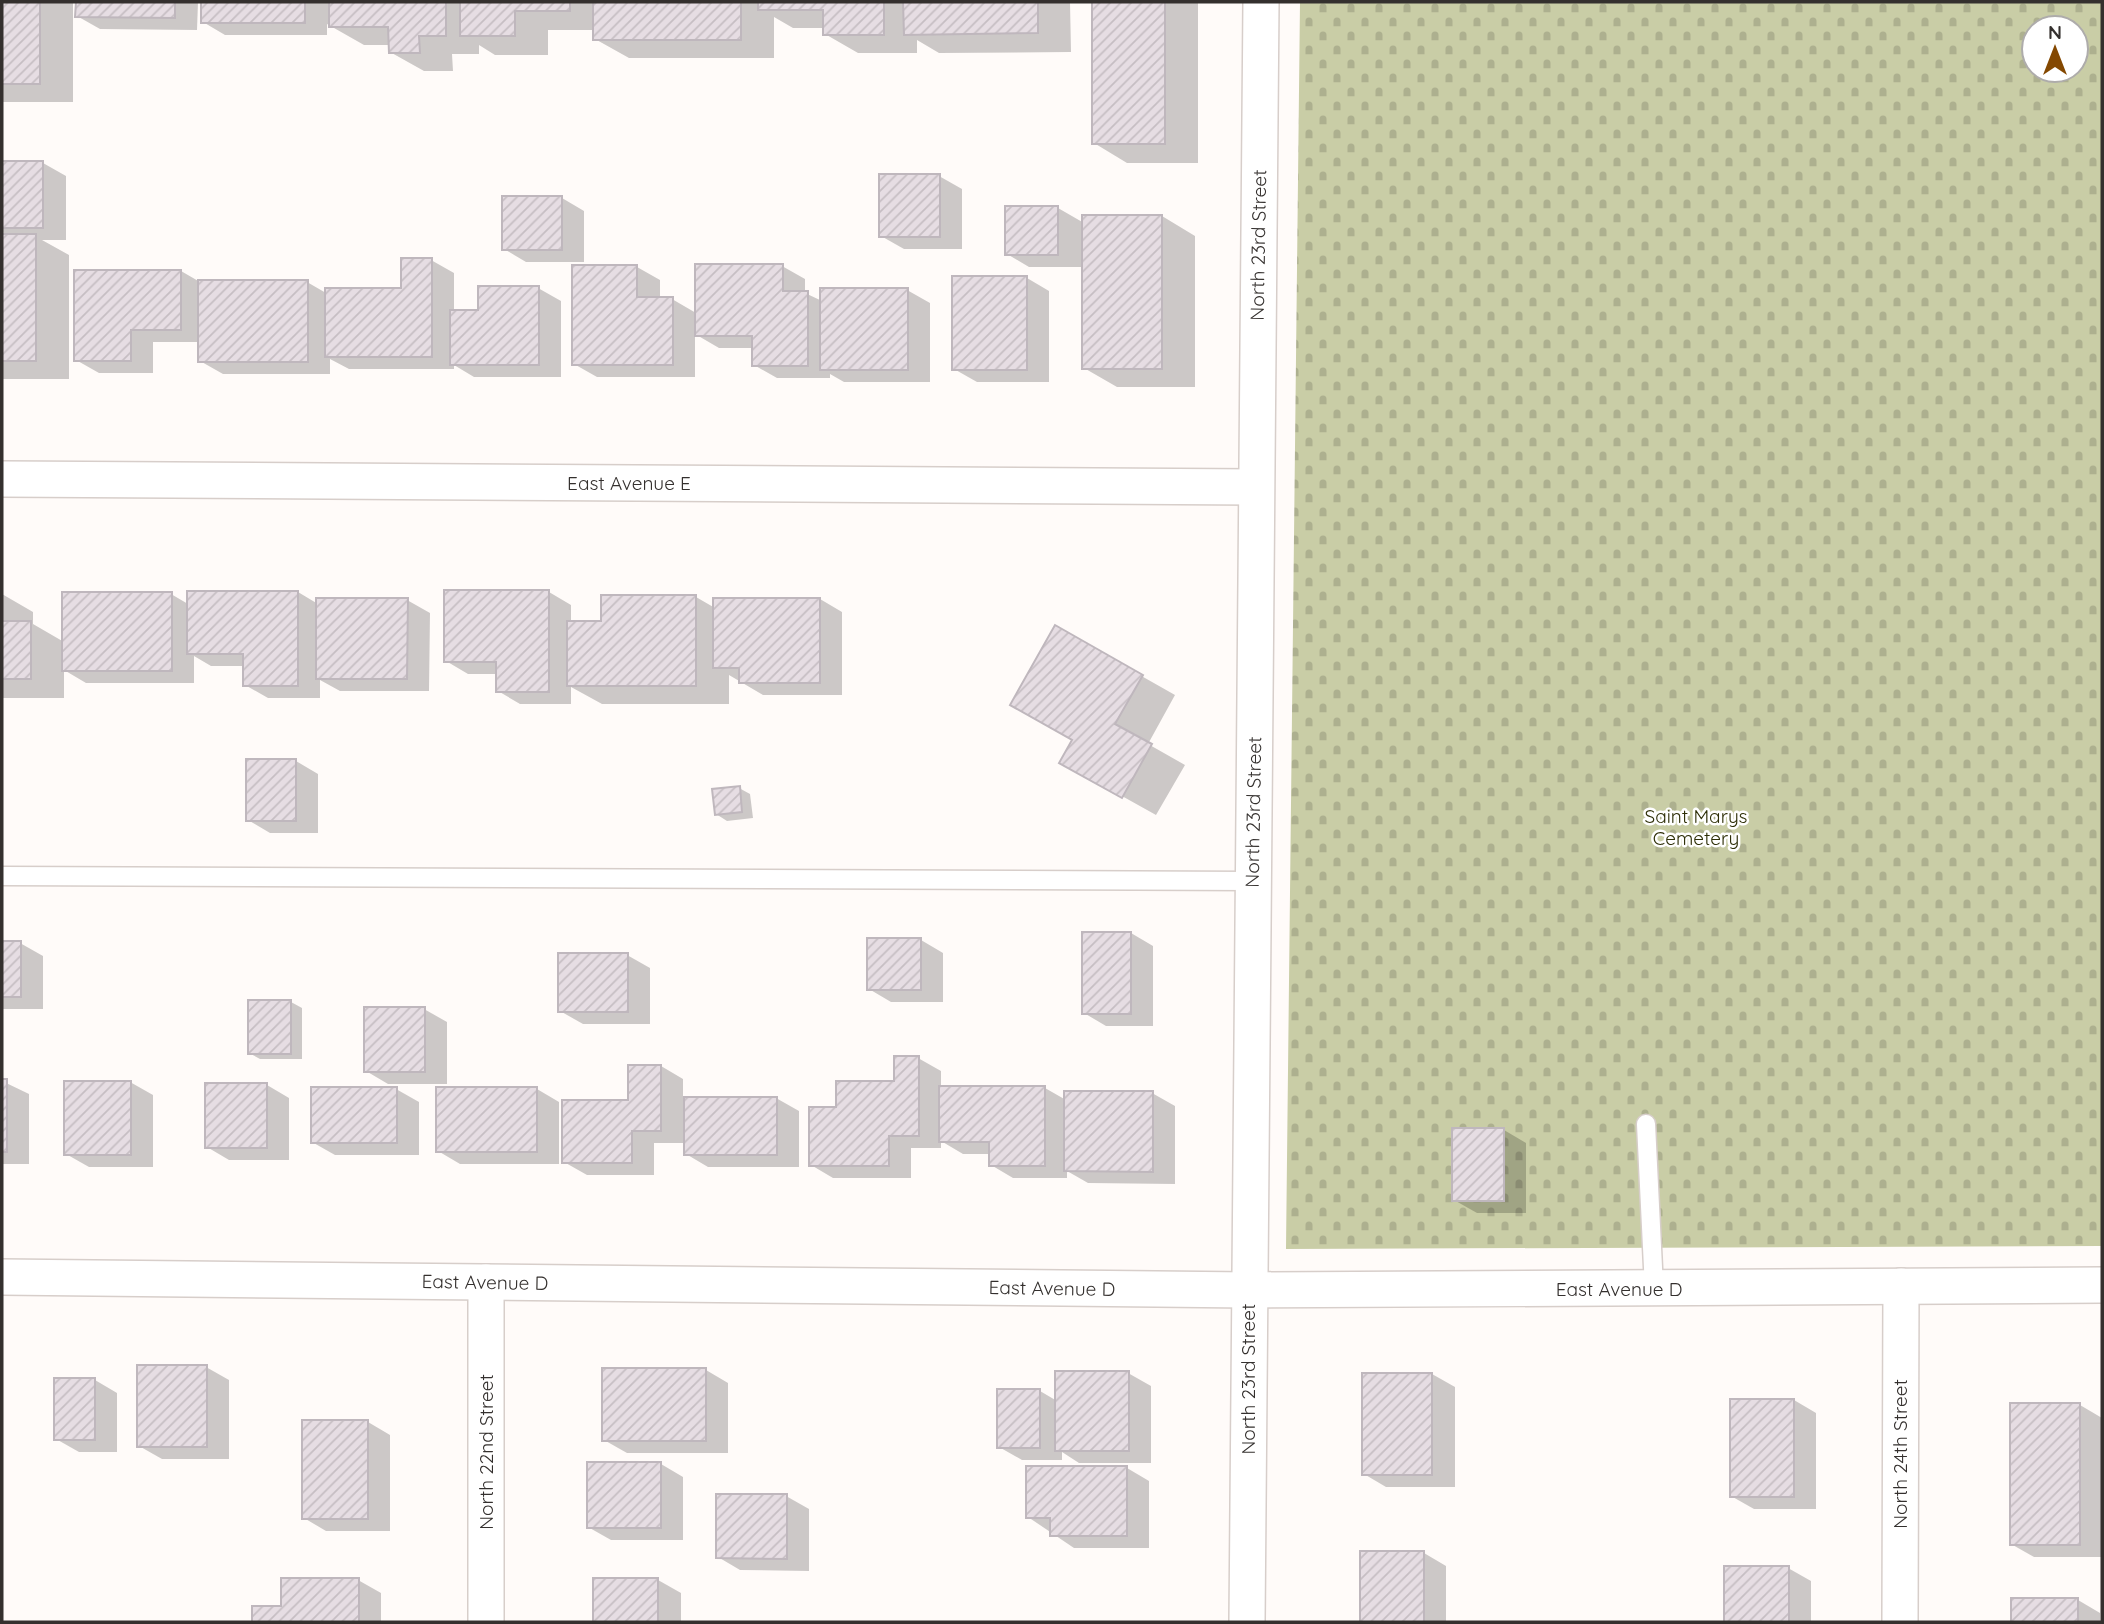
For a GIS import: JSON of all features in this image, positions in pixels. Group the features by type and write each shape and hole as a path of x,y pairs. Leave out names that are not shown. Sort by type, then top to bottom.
{"street":[{"name":"North 23rd Street","path":"1247,1622 1261,2"},
{"name":"East Avenue E","path":"2,479 1256,487"},
{"name":"East Avenue D","path":"2,1277 1249,1290 2102,1285"},
{"name":"North 22nd Street","path":"486,1282 486,1622"},
{"name":"North 24th Street","path":"1900,1286 1900,1622"}],"lane":[{"path":"2,876 1252,881"},
{"path":"1646,1124 1654,1289"}],"green space":[{"name":"Saint Marys Cemetery","path":"1300,2 2102,2 2102,1246 1286,1249"}],"building":[{"path":"2,2 40,2 40,84 2,84"},
{"path":"76,2 175,2 175,18 75,17"},
{"path":"201,2 305,2 305,23 201,23"},
{"path":"329,2 446,2 446,36 419,36 420,53 389,53 388,27 329,27"},
{"path":"460,2 570,2 570,11 515,11 515,36 460,36"},
{"path":"593,2 741,2 741,40 593,40"},
{"path":"758,2 884,2 884,35 823,35 823,10 758,10"},
{"path":"903,2 1038,2 1038,33 904,35"},
{"path":"1092,2 1165,2 1165,144 1092,144"},
{"path":"2,161 43,161 43,228 2,228"},
{"path":"879,174 940,174 940,237 879,237"},
{"path":"502,196 562,196 562,250 502,250"},
{"path":"1005,206 1058,206 1058,255 1005,255"},
{"path":"1082,215 1162,215 1162,369 1082,369"},
{"path":"2,234 36,234 36,361 2,361"},
{"path":"401,258 432,258 432,357 325,357 325,288 401,288"},
{"path":"695,264 783,264 783,291 808,291 808,366 752,366 752,336 695,336"},
{"path":"572,265 637,265 637,297 673,297 673,365 572,365"},
{"path":"74,270 181,270 181,330 131,330 131,361 74,361"},
{"path":"952,276 1027,276 1027,370 952,370"},
{"path":"198,280 308,280 308,362 198,362"},
{"path":"478,286 539,286 539,365 450,365 450,310 478,310"},
{"path":"820,288 908,288 908,370 820,370"},
{"path":"444,590 549,590 549,692 496,692 496,662 444,662"},
{"path":"187,591 298,591 298,686 243,686 243,654 187,654"},
{"path":"62,592 172,592 172,671 62,671"},
{"path":"601,595 696,595 696,686 567,686 567,621 601,621"},
{"path":"316,598 408,598 407,679 316,679"},
{"path":"713,598 820,598 820,683 739,683 739,668 713,668"},
{"path":"2,621 31,621 31,679 2,679"},
{"path":"1055,625 1143,675 1115,724 1152,744 1122,798 1059,763 1072,740 1010,705"},
{"path":"246,759 296,759 296,821 246,821"},
{"path":"740,786 742,812 715,815 712,789"},
{"path":"1082,932 1131,932 1131,1014 1082,1014"},
{"path":"867,938 921,938 921,990 867,990"},
{"path":"2,941 21,941 21,997 2,997"},
{"path":"558,953 628,953 628,1012 558,1012"},
{"path":"248,1000 291,1000 291,1054 248,1054"},
{"path":"364,1007 425,1007 425,1072 364,1072"},
{"path":"894,1056 919,1056 919,1136 889,1136 889,1166 809,1166 809,1107 836,1107 836,1081 894,1081"},
{"path":"628,1065 661,1065 661,1131 632,1131 632,1163 562,1163 562,1100 628,1100"},
{"path":"2,1079 7,1079 7,1152 2,1152"},
{"path":"64,1081 131,1081 131,1155 64,1155"},
{"path":"205,1083 267,1083 267,1148 205,1148"},
{"path":"939,1086 1045,1086 1045,1166 989,1166 989,1142 939,1142"},
{"path":"311,1087 397,1087 397,1143 311,1143"},
{"path":"436,1087 537,1087 537,1152 436,1152"},
{"path":"1064,1091 1153,1091 1153,1172 1064,1171"},
{"path":"684,1097 777,1097 777,1155 684,1155"},
{"path":"1452,1128 1504,1128 1504,1201 1452,1201"},
{"path":"137,1365 207,1365 207,1447 137,1447"},
{"path":"602,1368 706,1368 706,1441 602,1441"},
{"path":"1055,1371 1129,1371 1129,1451 1055,1451"},
{"path":"1362,1373 1432,1373 1432,1475 1362,1475"},
{"path":"54,1378 95,1378 95,1440 54,1440"},
{"path":"997,1389 1040,1389 1040,1448 997,1448"},
{"path":"1730,1399 1794,1399 1794,1497 1730,1497"},
{"path":"2010,1403 2080,1403 2080,1545 2010,1545"},
{"path":"302,1420 368,1420 368,1519 302,1519"},
{"path":"587,1462 661,1462 661,1528 587,1528"},
{"path":"1026,1466 1127,1466 1127,1536 1050,1536 1050,1518 1026,1518"},
{"path":"716,1494 787,1494 787,1559 716,1558"},
{"path":"1360,1551 1424,1551 1424,1622 1360,1622"},
{"path":"1724,1566 1789,1566 1789,1622 1724,1622"},
{"path":"281,1578 359,1578 359,1622 252,1622 252,1606 281,1606"},
{"path":"593,1578 658,1578 658,1622 593,1622"},
{"path":"2011,1598 2078,1598 2078,1622 2011,1622"}]}
